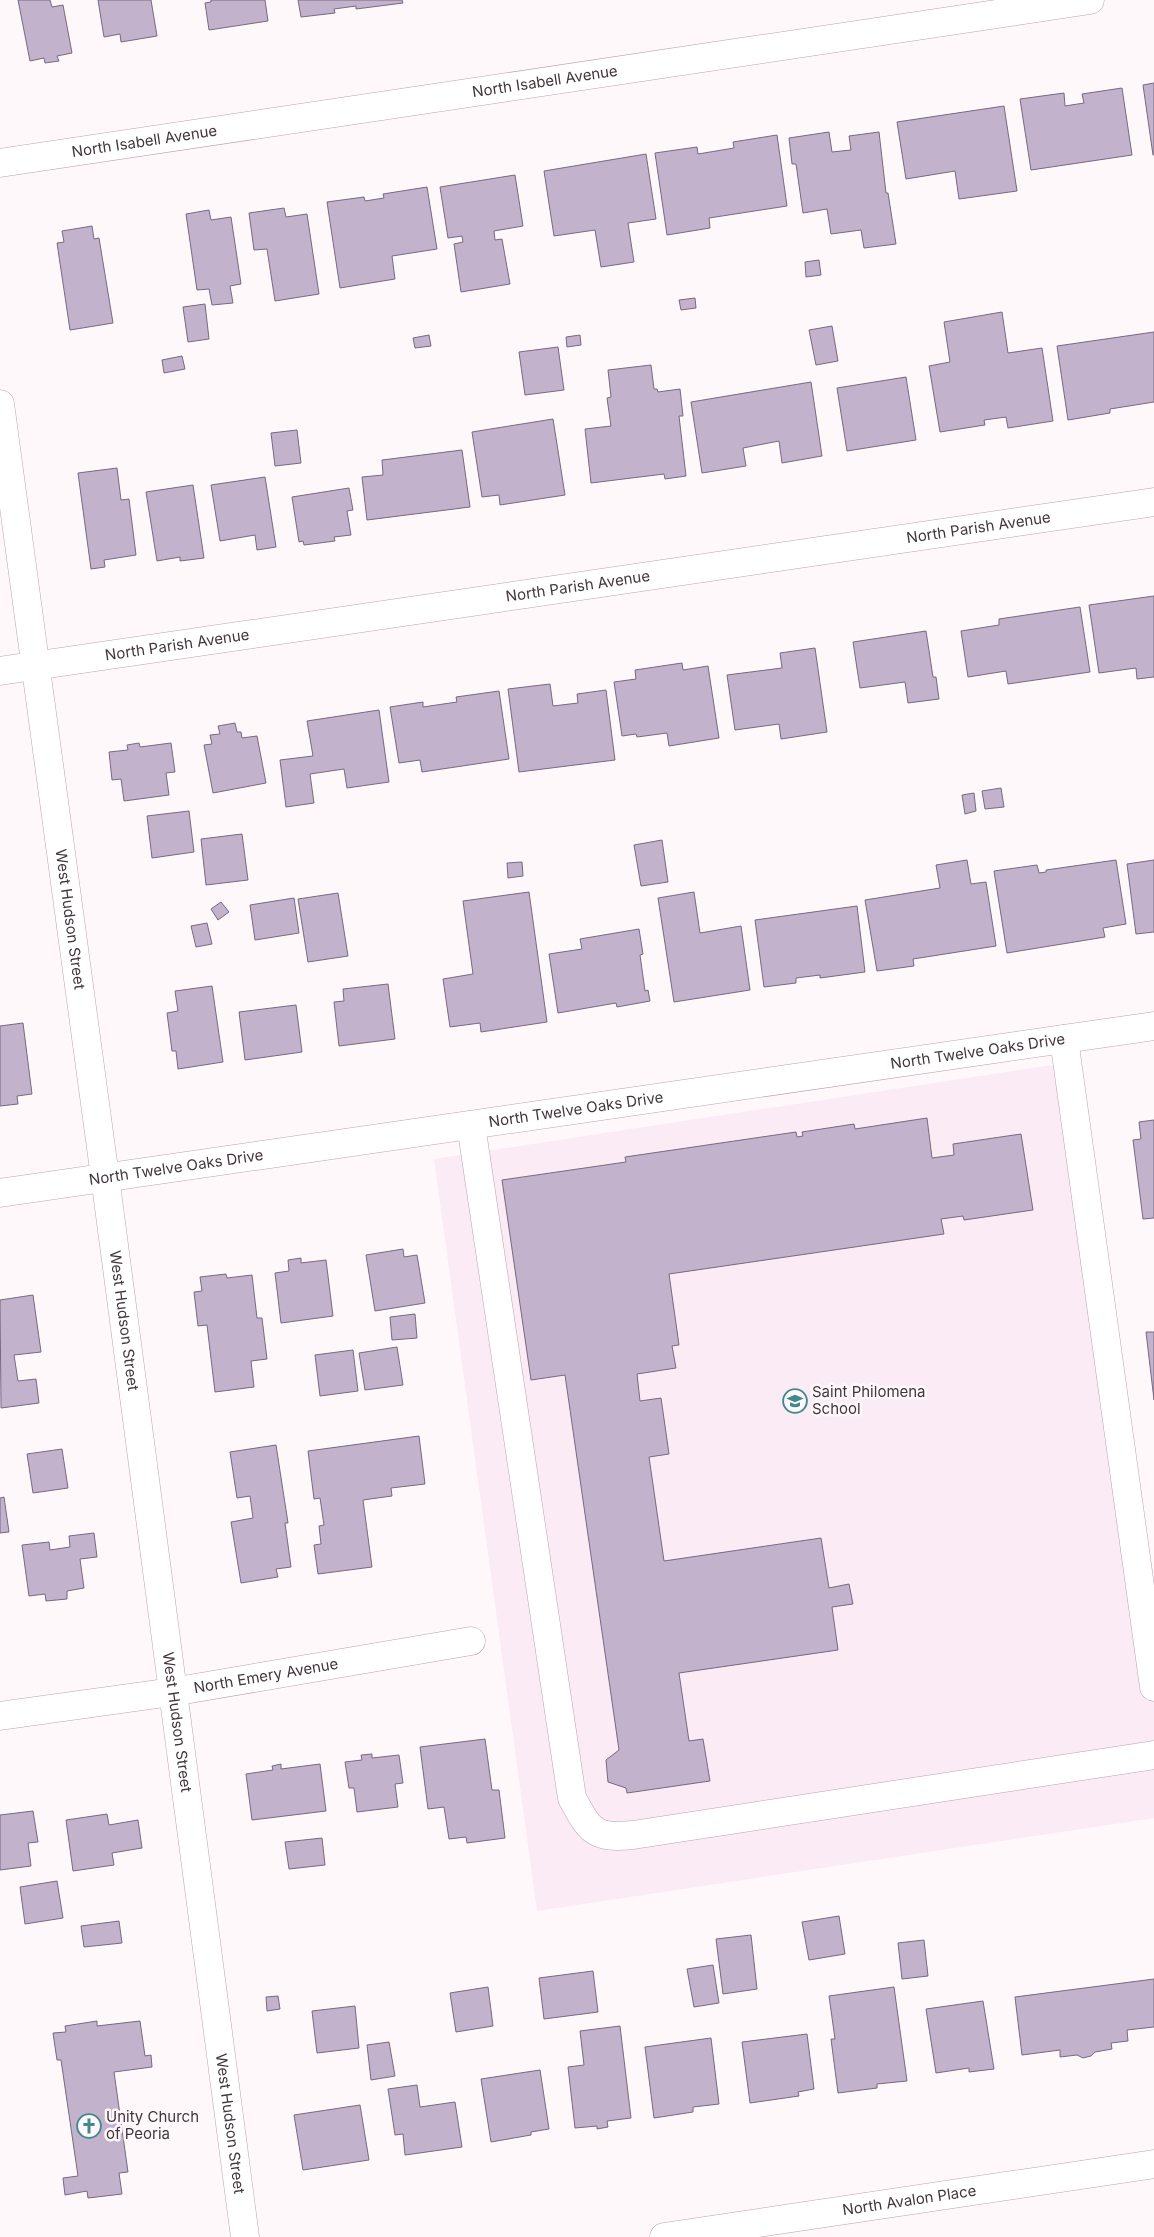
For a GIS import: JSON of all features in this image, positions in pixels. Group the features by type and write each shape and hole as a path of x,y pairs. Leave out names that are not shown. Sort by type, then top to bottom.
{"street":[{"name":"North Isabell Avenue","path":"0,163 1090,0"},
{"name":"West Hudson Street","path":"0,404 37,665 245,2237"},
{"name":"North Parish Avenue","path":"0,671 1154,502"},
{"name":"North Twelve Oaks Drive","path":"0,1193 1154,1026"},
{"path":"1064,1039 1154,1687"},
{"path":"471,1125 572,1798 584,1819 595,1831 610,1837 633,1835 1154,1756"},
{"name":"North Emery Avenue","path":"0,1716 172,1692 471,1641"},
{"name":"North Avalon Place","path":"664,2237 1154,2164"}],"shaded area":[{"name":"Saint Philomena School","path":"1079,1061 1154,1643 1154,1818 537,1911 434,1159"}],"building":[{"path":"18,0 50,0 52,7 63,5 72,53 57,56 59,61 45,63 44,58 30,61"},
{"path":"98,0 151,0 157,36 121,42 120,34 104,37"},
{"path":"211,0 265,0 268,21 209,30 205,3 211,2"},
{"path":"298,0 402,0 403,3 356,9 356,6 334,9 335,13 301,17"},
{"path":"1154,83 1154,155 1153,155 1143,85"},
{"path":"1122,88 1132,155 1031,170 1020,99 1064,93 1065,106 1084,103 1082,94"},
{"path":"1004,106 1017,191 959,199 955,171 906,179 897,122"},
{"path":"829,132 832,152 851,150 849,136 879,132 886,193 888,193 896,244 864,248 861,230 831,234 827,209 803,213 796,164 792,164 789,138"},
{"path":"777,135 787,206 709,218 710,228 667,235 655,153 697,147 698,154 734,148 733,142"},
{"path":"646,154 656,219 628,223 634,262 601,267 595,230 554,236 544,171"},
{"path":"515,175 523,226 494,231 495,240 502,239 510,284 461,292 454,244 463,242 462,236 448,238 440,187"},
{"path":"427,187 437,249 392,256 395,279 340,288 327,202 364,197 365,201 384,198 383,194"},
{"path":"284,208 286,217 307,214 319,294 275,301 267,249 254,250 249,213"},
{"path":"209,210 211,220 231,217 241,284 230,286 233,303 212,305 209,289 197,290 186,214"},
{"path":"92,226 94,239 99,238 113,323 70,330 57,243 64,242 62,231"},
{"path":"819,260 821,275 806,277 805,262"},
{"path":"695,298 696,308 681,310 679,300"},
{"path":"205,304 209,339 188,342 183,307"},
{"path":"1002,312 1008,353 1042,348 1053,421 1008,428 1006,417 984,420 985,425 940,432 929,366 950,362 944,322"},
{"path":"832,326 838,361 816,365 809,330"},
{"path":"1154,332 1154,402 1110,409 1110,413 1068,420 1057,346"},
{"path":"429,335 431,346 415,348 413,338"},
{"path":"580,335 581,345 567,347 566,337"},
{"path":"558,347 564,390 525,395 519,352"},
{"path":"182,356 185,369 164,373 162,360"},
{"path":"651,365 654,389 657,389 658,392 680,389 683,416 679,416 686,476 665,479 664,474 591,483 585,429 611,426 607,398 611,397 608,370"},
{"path":"906,377 916,440 847,451 837,388"},
{"path":"811,382 822,456 782,463 779,441 743,448 746,466 702,473 691,402"},
{"path":"553,419 565,495 500,505 499,495 482,497 472,432"},
{"path":"297,430 301,463 275,466 271,433"},
{"path":"462,450 470,507 367,520 362,477 383,475 382,460"},
{"path":"117,468 121,500 129,499 136,555 104,560 105,567 91,569 78,473"},
{"path":"265,477 276,547 257,550 255,535 220,541 211,485"},
{"path":"193,485 204,558 180,561 180,557 157,561 146,492"},
{"path":"349,488 353,510 347,511 351,535 334,537 335,541 304,545 303,541 299,542 292,497"},
{"path":"1154,596 1154,677 1137,679 1136,668 1099,673 1089,605"},
{"path":"1080,607 1090,672 1008,684 1006,671 968,677 961,631 999,625 999,619"},
{"path":"926,631 933,677 936,677 939,699 908,703 905,682 860,688 853,642"},
{"path":"815,648 827,732 781,739 779,724 735,730 727,675 782,668 780,653"},
{"path":"682,663 683,670 708,666 719,738 669,746 667,733 637,737 636,734 622,736 614,682 636,679 635,670"},
{"path":"550,684 553,706 578,703 577,694 606,690 615,760 519,772 508,689"},
{"path":"499,691 509,759 422,772 420,760 399,763 390,707 423,702 423,707 457,702 456,697"},
{"path":"379,710 389,782 347,788 344,769 310,774 314,803 286,807 280,760 313,756 307,721"},
{"path":"235,723 237,732 241,732 242,738 257,736 266,783 213,793 204,745 212,744 210,735 220,734 218,726"},
{"path":"139,743 140,747 171,743 175,772 166,773 169,795 124,801 121,779 112,780 109,752 128,750 127,745"},
{"path":"1001,788 1004,807 985,809 982,791"},
{"path":"974,793 976,811 965,814 962,795"},
{"path":"189,811 194,852 152,858 147,816"},
{"path":"242,834 248,880 206,885 201,839"},
{"path":"662,840 668,882 641,886 634,845"},
{"path":"967,860 971,884 986,882 996,946 913,959 914,966 877,971 865,900 940,888 936,865"},
{"path":"1116,860 1126,924 1103,928 1105,937 1007,953 994,871 1037,865 1039,873 1046,872 1046,870"},
{"path":"1154,860 1154,932 1136,934 1127,864"},
{"path":"522,862 523,876 508,878 507,863"},
{"path":"529,892 547,1022 481,1032 480,1023 450,1027 443,979 473,974 463,901"},
{"path":"694,892 700,933 741,926 750,990 674,1002 658,898"},
{"path":"338,893 348,956 308,962 298,899"},
{"path":"294,898 299,933 255,940 250,905"},
{"path":"221,902 229,912 218,920 211,909"},
{"path":"857,906 865,972 820,978 820,975 796,978 796,983 764,987 755,920"},
{"path":"207,923 212,944 196,947 191,926"},
{"path":"639,929 643,954 640,955 645,991 648,990 650,1001 617,1007 616,1003 558,1013 549,954 582,949 580,939"},
{"path":"388,984 395,1039 339,1046 334,1002 344,1001 343,989"},
{"path":"212,986 223,1062 178,1069 176,1051 172,1051 167,1013 178,1011 175,991"},
{"path":"296,1005 302,1052 245,1060 239,1012"},
{"path":"23,1023 32,1094 17,1096 18,1104 0,1106 0,1026"},
{"path":"927,1118 932,1158 954,1155 953,1144 1021,1134 1033,1210 964,1220 963,1216 941,1219 944,1234 669,1274 679,1345 672,1346 676,1368 637,1374 640,1401 661,1398 669,1454 649,1457 664,1561 821,1538 829,1588 849,1584 853,1604 832,1607 838,1650 679,1673 689,1741 703,1739 710,1781 627,1793 626,1788 608,1782 606,1760 619,1750 565,1375 531,1380 502,1180 626,1162 625,1157 796,1132 797,1137 803,1136 802,1132 854,1124 855,1129"},
{"path":"1154,1120 1154,1218 1143,1219 1133,1140 1141,1139 1139,1122"},
{"path":"403,1249 404,1257 417,1255 425,1303 375,1311 366,1255"},
{"path":"301,1258 301,1263 326,1260 333,1316 281,1323 275,1273 289,1271 288,1260"},
{"path":"226,1274 227,1278 252,1275 257,1318 262,1318 267,1359 251,1361 254,1387 215,1392 207,1325 198,1326 194,1292 202,1291 200,1277"},
{"path":"33,1295 41,1352 14,1355 18,1381 36,1379 39,1403 1,1408 0,1300"},
{"path":"415,1314 417,1338 392,1340 390,1317"},
{"path":"1146,1332 1154,1332 1154,1400"},
{"path":"397,1347 403,1385 365,1390 359,1353"},
{"path":"353,1350 358,1391 320,1396 315,1355"},
{"path":"419,1436 425,1484 391,1488 392,1496 363,1500 372,1567 318,1574 314,1545 321,1544 319,1526 324,1525 320,1498 314,1499 308,1451"},
{"path":"276,1445 288,1523 285,1523 291,1567 276,1569 278,1577 241,1583 231,1522 253,1518 250,1496 237,1498 230,1452"},
{"path":"62,1449 68,1488 33,1493 27,1454"},
{"path":"4,1497 9,1532 0,1533 0,1498"},
{"path":"94,1533 97,1557 80,1559 84,1588 67,1591 67,1599 46,1601 45,1594 29,1596 22,1545 49,1542 50,1550 70,1547 69,1536"},
{"path":"485,1739 492,1790 499,1790 505,1838 467,1843 466,1837 449,1839 444,1807 428,1809 420,1747"},
{"path":"372,1754 372,1758 399,1755 403,1783 395,1784 398,1807 357,1812 354,1788 349,1788 345,1762 362,1760 361,1755"},
{"path":"281,1764 281,1769 320,1764 326,1811 252,1820 246,1774 273,1770 272,1766"},
{"path":"33,1811 38,1842 28,1843 31,1866 0,1870 0,1815"},
{"path":"107,1814 109,1825 138,1820 142,1848 112,1853 114,1865 73,1871 66,1820"},
{"path":"322,1838 325,1865 289,1869 285,1842"},
{"path":"57,1881 63,1918 25,1924 20,1887"},
{"path":"839,1916 845,1954 809,1960 802,1922"},
{"path":"119,1921 122,1943 84,1947 81,1926"},
{"path":"751,1935 757,1989 723,1994 716,1939"},
{"path":"924,1940 928,1976 902,1979 898,1943"},
{"path":"713,1965 719,2003 694,2007 687,1969"},
{"path":"593,1971 598,2012 544,2019 539,1978"},
{"path":"1154,1979 1154,2027 1127,2030 1128,2041 1111,2043 1112,2049 1095,2052 1091,2056 1083,2058 1077,2055 1060,2057 1060,2050 1022,2055 1015,1997"},
{"path":"488,1987 493,2026 456,2032 450,1993"},
{"path":"894,1987 907,2081 877,2084 877,2088 838,2093 831,2039 835,2039 829,1996"},
{"path":"278,1996 280,2009 267,2011 266,1997"},
{"path":"983,2001 994,2069 969,2072 969,2068 936,2073 926,2009"},
{"path":"355,2006 359,2048 317,2053 312,2011"},
{"path":"97,2021 97,2026 140,2021 145,2056 151,2055 152,2067 114,2072 128,2172 119,2173 122,2194 88,2198 87,2191 65,2195 63,2178 78,2176 61,2060 57,2060 53,2033 66,2032 65,2026"},
{"path":"620,2026 631,2118 607,2121 608,2127 597,2129 597,2126 575,2128 568,2067 584,2065 580,2031"},
{"path":"807,2034 814,2089 798,2092 799,2096 750,2103 742,2042"},
{"path":"711,2038 719,2104 693,2107 693,2112 654,2118 645,2047"},
{"path":"389,2042 395,2076 371,2080 367,2045"},
{"path":"540,2070 549,2129 531,2132 531,2135 491,2142 481,2079"},
{"path":"417,2085 420,2107 455,2102 462,2147 405,2155 403,2134 395,2135 388,2089"},
{"path":"360,2105 369,2160 303,2170 294,2115"}],"place":[{"name":"Saint Philomena School","path":"795,1401"},
{"name":"Unity Church of Peoria","path":"89,2126"}]}
